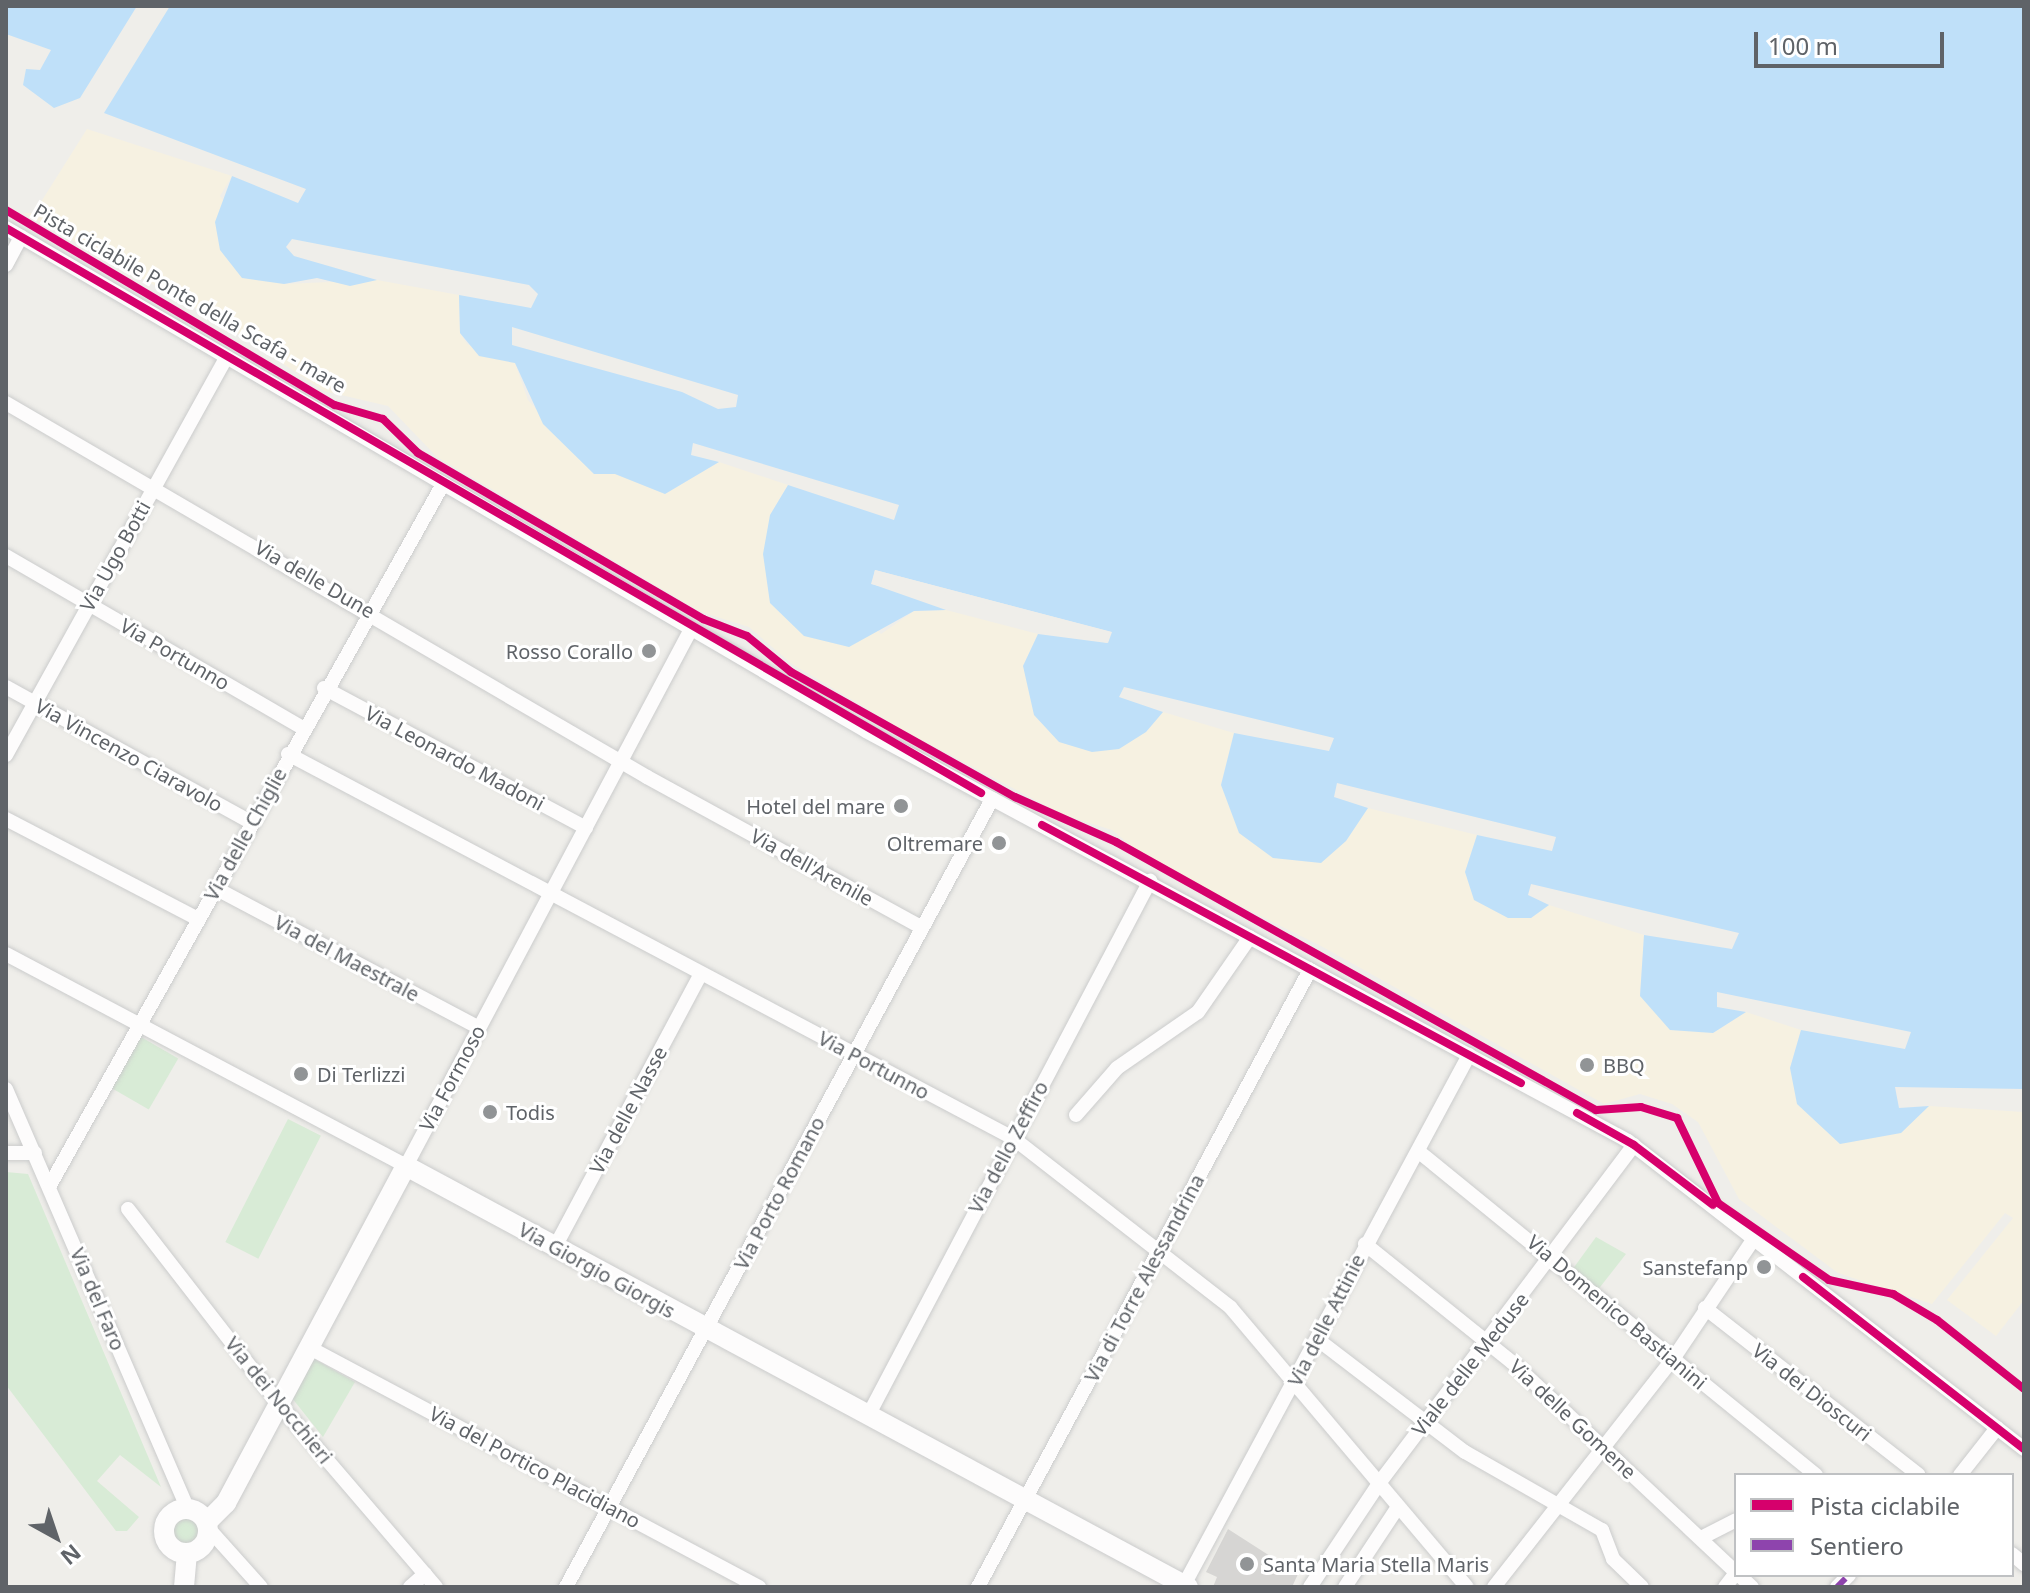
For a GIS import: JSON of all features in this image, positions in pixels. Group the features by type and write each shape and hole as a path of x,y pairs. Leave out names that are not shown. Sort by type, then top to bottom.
{"street":[{"path":"6,228 691,629 992,799 1150,881 1634,1145 2024,1449"},
{"path":"6,265 21,237"},
{"name":"Via Ugo Botti","path":"6,755 226,358"},
{"name":"Via delle Dune","path":"6,403 370,610 620,761"},
{"name":"Via delle Chiglie","path":"50,1185 324,688 443,484"},
{"name":"Via Portunno","path":"6,556 303,728"},
{"name":"Via Formoso","path":"207,1525 226,1503 280,1405 691,629"},
{"name":"Via Vincenzo Ciaravolo","path":"6,687 252,823"},
{"name":"Via Leonardo Madoni","path":"324,688 586,828"},
{"name":"Via Portunno","path":"288,754 1013,1138 1161,1249 1231,1308 1295,1379 1467,1587"},
{"name":"Via dell'Arenile","path":"620,761 921,927"},
{"name":"Via Porto Romano","path":"566,1587 992,799"},
{"path":"6,819 198,919"},
{"name":"Via dello Zeffiro","path":"869,1414 1150,881"},
{"name":"Via del Maestrale","path":"215,888 479,1028"},
{"path":"1076,1115 1117,1068 1198,1012 1250,937"},
{"name":"Via Giorgio Giorgis","path":"6,954 706,1329 1026,1496 1186,1586"},
{"name":"Via di Torre Alessandrina","path":"978,1587 1310,970"},
{"name":"Via delle Nasse","path":"555,1247 701,973"},
{"name":"Via delle Attinie","path":"1186,1586 1365,1244 1469,1055"},
{"name":"Via del Faro","path":"6,1089 188,1509"},
{"name":"Viale delle Meduse","path":"1310,1587 1380,1482 1634,1145"},
{"name":"Via Domenico Bastianini","path":"1418,1151 1814,1473"},
{"path":"6,1153 35,1153"},
{"name":"Via dei Nocchieri","path":"128,1209 280,1405 436,1587"},
{"path":"1494,1587 1673,1359 1755,1237"},
{"name":"Via delle Gomene","path":"1365,1244 1488,1342 1734,1570"},
{"name":"Via dei Dioscuri","path":"1705,1308 1916,1473"},
{"path":"1317,1339 1425,1423 1602,1530 1613,1559 1642,1587"},
{"name":"Via del Portico Placidiano","path":"310,1348 759,1587"},
{"path":"1962,1473 1997,1428"},
{"path":"1345,1587 1398,1507"},
{"path":"207,1525 205,1542 187,1553 172,1549 164,1530 173,1513 188,1509 207,1525 261,1587"},
{"path":"1701,1538 1734,1521"},
{"path":"184,1587 187,1553"},
{"path":"410,1587 425,1574"}],"green space":[{"path":"141,1037 178,1058 149,1110 111,1088"},
{"path":"288,1119 321,1136 258,1259 225,1242"},
{"path":"6,1172 28,1174 161,1487 120,1455 97,1481 139,1517 127,1531 116,1531 6,1385"},
{"path":"1596,1237 1626,1254 1597,1291 1572,1270"},
{"path":"314,1359 355,1382 323,1437 292,1398"},
{"path":"186,1516 197,1520 201,1531 197,1542 186,1546 175,1542 171,1531 175,1520"}],"sand":[{"path":"87,129 232,176 220,196 284,284 377,280 459,295 460,333 467,344 515,363 528,400 594,474 614,473 665,494 719,462 788,485 770,515 881,634 914,611 946,610 1038,634 1023,666 1146,732 1163,712 1234,733 1221,785 1346,841 1368,808 1477,835 1465,872 1531,918 1549,905 1644,935 1640,996 1713,1033 1746,1012 1801,1030 1790,1068 1901,1133 1929,1106 2024,1112 2024,1300 1996,1336 1947,1300 2013,1218 2005,1213 1932,1304 1838,1273 1739,1199 1698,1122 1672,1104 1640,1094 1604,1104 1321,946 1150,861 1112,830 1064,815 903,730 792,664 749,627 701,612 437,457 388,406 324,391 217,320 23,213 34,213"}],"water":[{"path":"6,6 137,6 80,98 54,108 23,85 26,69 40,70 51,50 6,34"},
{"path":"170,6 2024,6 2024,1089 1895,1087 1899,1108 1929,1106 1901,1133 1840,1144 1797,1104 1790,1068 1801,1030 1905,1049 1911,1032 1717,992 1717,1007 1746,1012 1713,1033 1670,1030 1640,996 1644,935 1732,949 1739,933 1531,884 1528,895 1549,905 1531,918 1508,918 1474,900 1465,872 1477,835 1552,851 1556,837 1337,783 1334,797 1368,808 1346,841 1321,863 1273,858 1239,833 1221,785 1234,733 1329,751 1334,738 1124,687 1119,697 1163,712 1146,732 1119,749 1092,752 1059,742 1034,715 1023,666 1038,634 1107,643 1111,632 875,570 872,584 946,610 914,611 849,647 804,636 770,603 763,554 770,515 788,485 894,520 899,505 693,443 691,455 719,462 665,494 615,474 594,474 543,424 515,363 479,356 460,333 459,295 531,308 538,294 529,285 292,239 286,247 294,256 377,280 350,286 317,278 284,284 242,278 220,250 215,222 232,176 298,203 306,189 104,113","holes":["512,327 738,395 736,407 718,409 682,392 512,345"]}],"pier":[{"path":"875,570 1112,632 1108,643 1073,634 1106,635 878,575 876,581 912,594 871,584"}],"building":[{"name":"Santa Maria Stella Maris","path":"1228,1529 1298,1574 1292,1587 1213,1587 1217,1577 1206,1572"}],"marked path":[{"path":"1837,1587 1847,1577"}],"cycle path":[{"name":"Pista ciclabile Ponte della Scafa - mare","path":"6,210 335,405 383,419 418,453 703,619 747,636 791,672 1015,797 1116,842 1596,1110 1641,1107 1677,1118 1718,1203 1829,1280 1893,1294 1937,1320 2024,1389"},
{"path":"6,228 981,793"},
{"path":"1042,825 1521,1083"},
{"path":"1577,1113 1634,1145 1713,1205"},
{"path":"1803,1277 2024,1449"}],"place":[{"name":"Rosso Corallo","path":"649,651"},
{"name":"Hotel del mare","path":"901,806"},
{"name":"Oltremare","path":"999,843"},
{"name":"BBQ","path":"1587,1065"},
{"name":"Di Terlizzi","path":"301,1074"},
{"name":"Todis","path":"490,1112"},
{"name":"Sanstefanp","path":"1764,1267"},
{"name":"Santa Maria Stella Maris","path":"1247,1564"}]}
